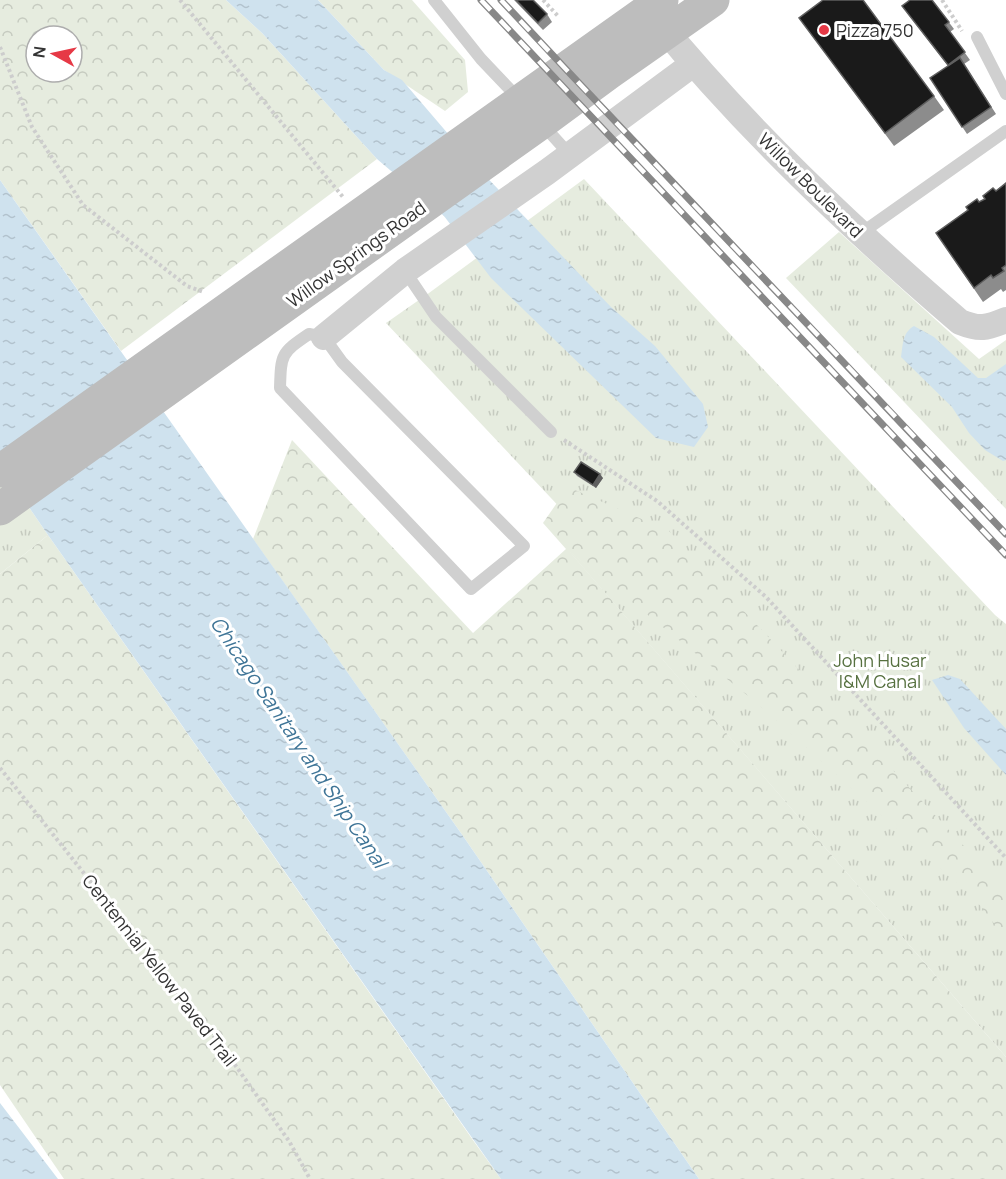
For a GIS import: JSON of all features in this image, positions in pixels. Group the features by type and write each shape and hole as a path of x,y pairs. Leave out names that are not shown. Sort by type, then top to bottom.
{"main road":[{"name":"Willow Springs Road","path":"0,471 662,0"},
{"name":"Willow Springs Road","path":"0,508 713,0"}],"street":[{"name":"Willow Boulevard","path":"640,0 693,64 822,198 960,322 974,328 987,328 1006,320"},
{"path":"324,337 405,271 547,172 693,64"}],"lane":[{"path":"434,0 482,59 570,155"},
{"path":"976,37 1006,94"},
{"path":"860,234 1006,131"},
{"path":"405,271 436,317 551,432"},
{"path":"309,334 324,337 342,362 524,546 471,589 280,388 281,366 285,350 309,334"}],"path":[{"path":"180,0 348,202"},
{"path":"543,0 558,16"},
{"path":"942,0 967,39 976,37"},
{"path":"0,47 32,127 82,205 187,285 209,294"},
{"path":"551,432 657,501 766,597 1006,858"},
{"name":"Centennial Yellow Paved Trail","path":"0,768 221,1045 289,1141 310,1179"}],"green space":[{"path":"0,0 226,0 262,33 377,159 121,351 0,180"},
{"path":"318,0 412,0 465,60 468,92 445,111 384,70"},
{"name":"John Husar I&M Canal","path":"584,179 1006,624 1006,1057 567,549 699,655 386,323"},
{"path":"839,232 979,359 1006,340 1006,509 786,278"},
{"path":"292,440 473,633 566,549 543,523 568,487 669,531 1006,891 1006,939 975,899 758,704 570,552 1006,1057 1006,1179 699,1179 463,836 253,539"},
{"path":"0,465 48,535 0,574"},
{"path":"48,535 501,1179 64,1179 0,1085 0,574"}],"water":[{"path":"226,0 318,0 384,70 402,80 473,163 611,307 655,346 703,404 708,427 694,447 656,438 491,278 444,216 377,159 262,33"},
{"name":"Chicago Sanitary and Ship Canal","path":"0,180 463,836 699,1179 501,1179 48,535 0,465"},
{"path":"914,326 934,337 978,378 986,378 1006,364 1006,460 1003,461 985,450 969,433 952,407 901,357 905,336"},
{"path":"948,675 960,679 1006,729 1006,775 964,728 932,680"},
{"path":"0,1103 58,1179 0,1179"}],"building":[{"path":"516,0 533,0 547,14 538,23"},
{"path":"823,0 863,0 934,96 885,133 799,18"},
{"path":"910,0 932,0 949,22 945,25 965,52 948,65 902,6"},
{"path":"960,58 991,107 962,127 930,78"},
{"path":"1006,183 1006,265 1002,268 1004,271 993,278 991,275 974,288 936,233 968,210 966,207 977,199 979,202 985,199 983,196 993,188 996,191"},
{"path":"581,462 600,474 593,485 574,472"}],"railway":[{"path":"481,0 1006,555"},
{"path":"501,0 1006,534"}],"place":[{"name":"Pizza 750","path":"824,30"}]}
